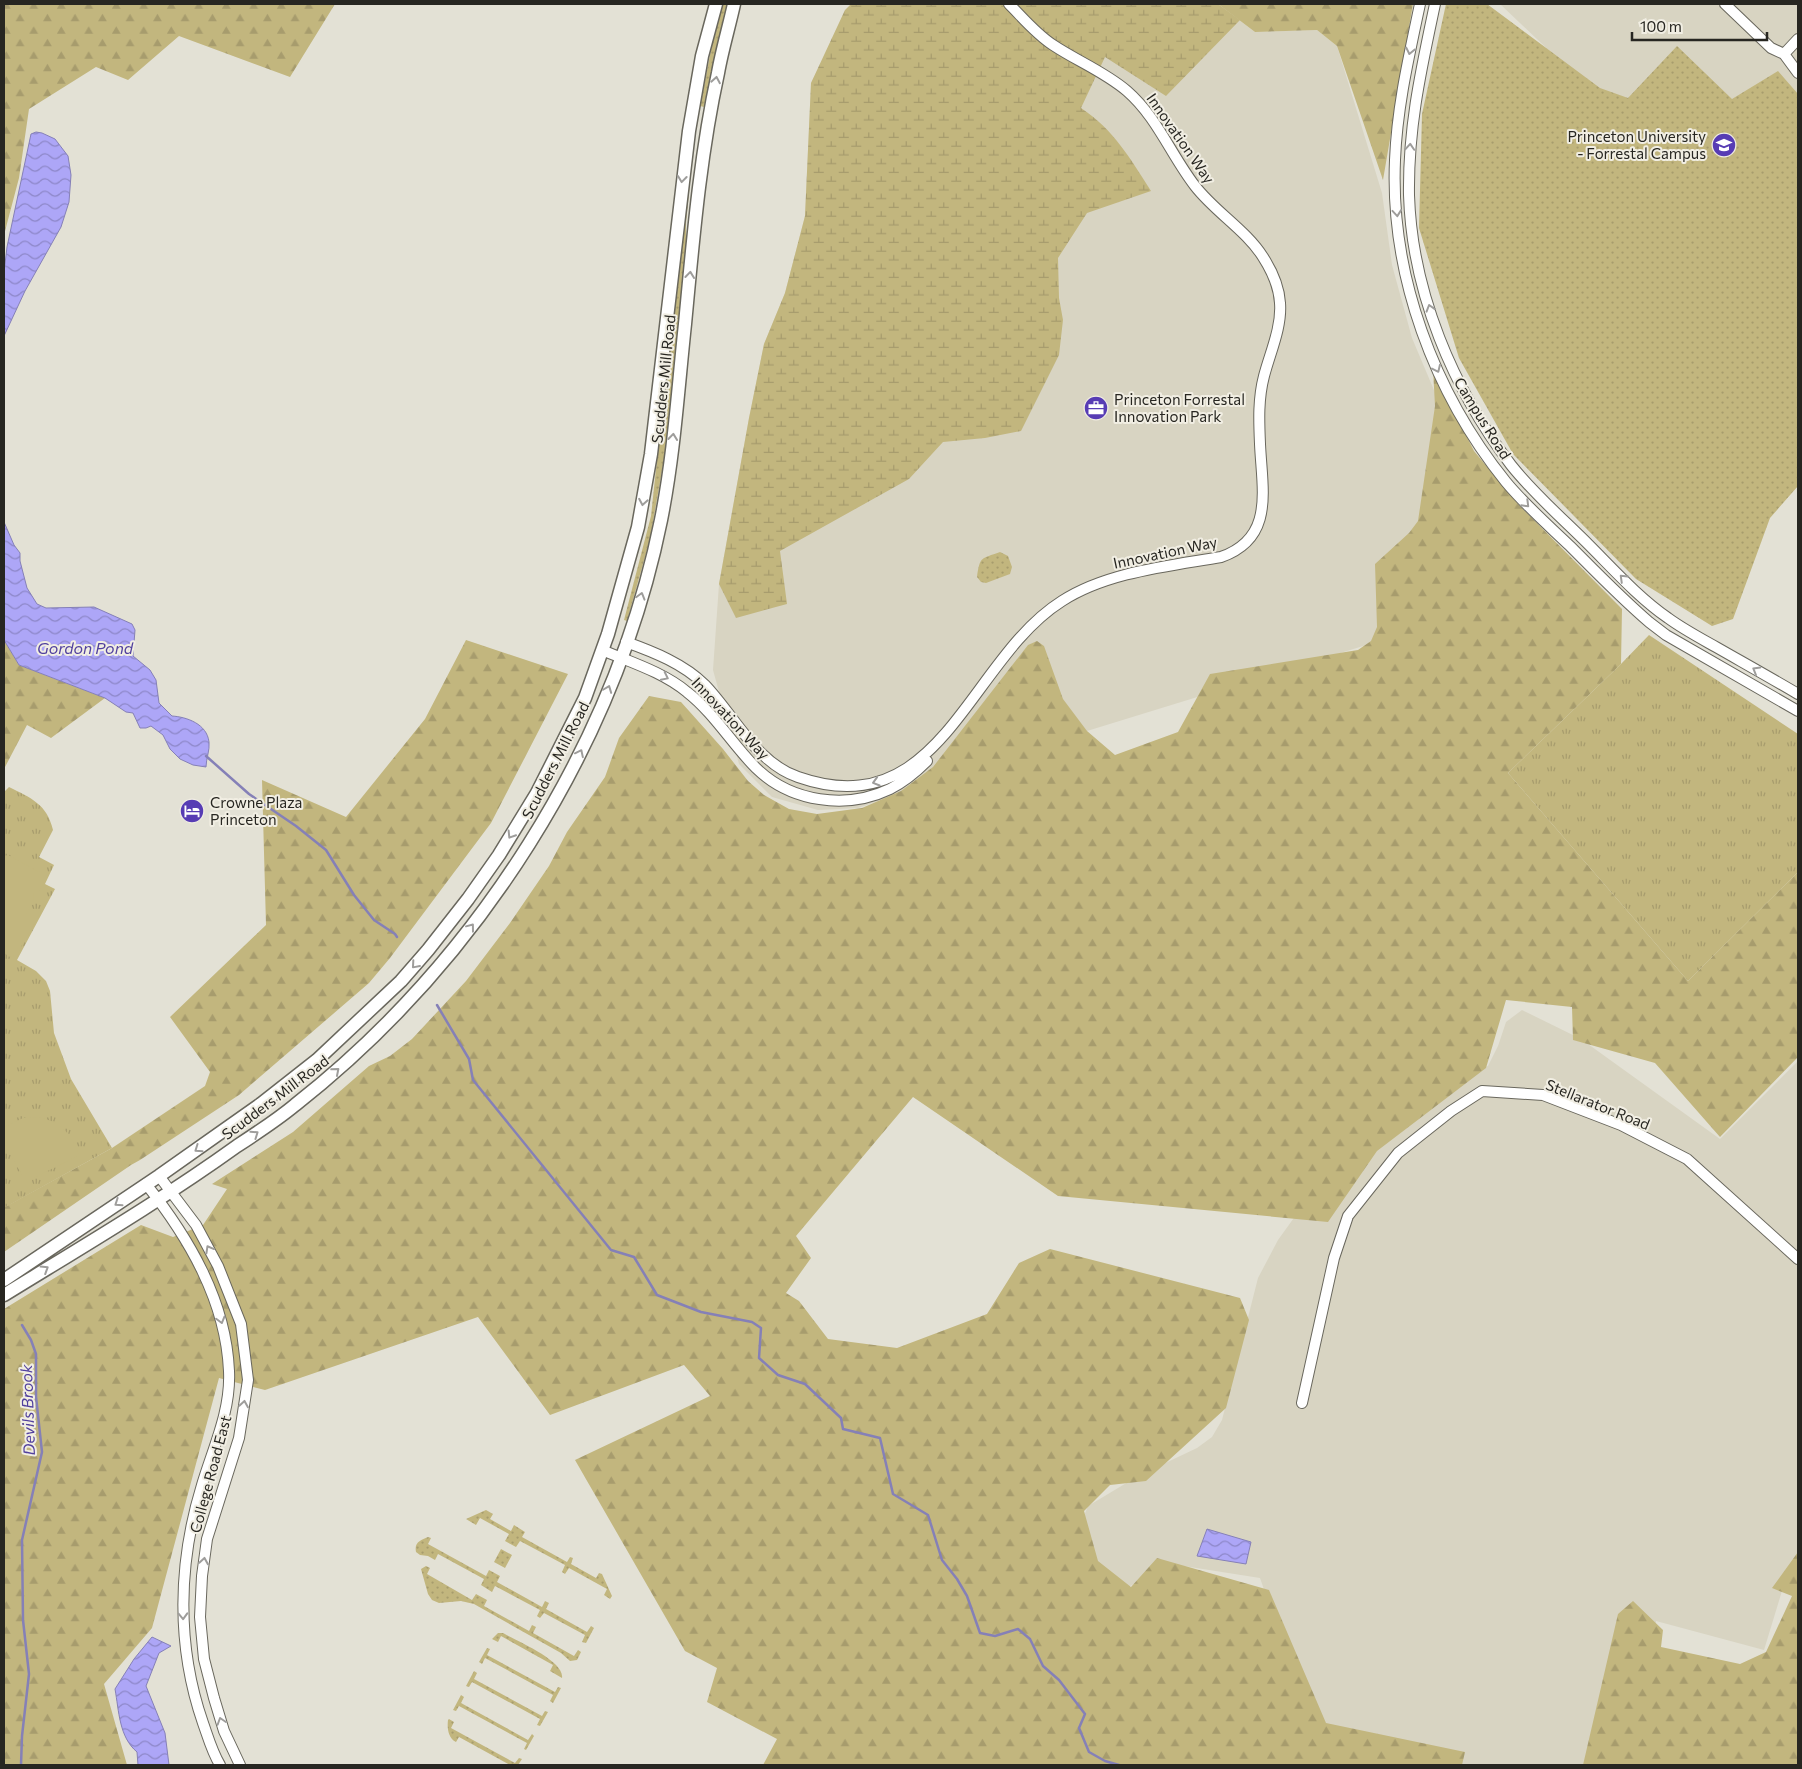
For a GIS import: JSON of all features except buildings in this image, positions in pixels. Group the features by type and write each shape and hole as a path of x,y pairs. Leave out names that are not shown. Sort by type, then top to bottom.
{"main road":[{"name":"Scudders Mill Road","path":"4,1280 159,1176 261,1104 317,1060 401,981 428,950 468,899 499,855 537,793 585,698 602,650 638,527 651,454 688,131 702,56 716,4"},
{"name":"Scudders Mill Road","path":"4,1295 171,1192 291,1109 323,1082 409,1001 466,933 526,850 580,754 599,712 626,642 650,566 667,485 673,442 700,184 718,73 734,4"}],"street":[{"name":"Innovation Way","path":"602,650 666,677 681,687 697,701 758,770 795,794 824,800 855,800 869,797 891,788 914,773 931,757 944,736 1031,625 1061,601 1084,588 1118,576 1231,553 1242,547 1257,529 1262,510 1258,410 1279,320 1280,304 1276,284 1269,267 1255,246 1195,185 1152,118 1138,102 1109,78 1051,44 1009,4"},
{"name":"Innovation Way","path":"1018,4 1030,25"},
{"name":"Campus Road","path":"1420,4 1402,88 1397,132 1395,181 1401,253 1423,336 1437,371 1481,448 1521,499 1642,616 1674,639 1798,711"},
{"name":"Campus Road","path":"1435,4 1412,119 1409,197 1414,240 1424,288 1439,337 1458,382 1482,424 1512,466 1547,504 1649,603 1684,628 1798,694"},
{"path":"1725,4 1771,48 1784,54 1798,73"},
{"path":"1784,54 1798,40"},
{"name":"Innovation Way","path":"626,642 670,661 691,674 705,686 764,755 777,766 806,780 848,787 876,783 891,778 909,768 944,736"},
{"name":"Stellarator Road","path":"1302,1403 1334,1258 1348,1216 1398,1153 1451,1111 1482,1091 1543,1095 1620,1126 1687,1159 1798,1259"},
{"name":"College Road East","path":"159,1176 196,1225 218,1266 241,1324 248,1380 239,1438 208,1539 202,1576 200,1617 204,1659 214,1698 224,1731 240,1765"},
{"name":"College Road East","path":"146,1184 168,1210 210,1287 221,1317 226,1342 229,1389 222,1425 192,1522 183,1586 183,1617 187,1661 194,1697 220,1765"}],"shaded area":[{"name":"Princeton Forrestal Innovation Park","path":"852,4 1218,4 1255,32 1317,30 1337,46 1382,193 1392,265 1412,338 1455,440 1389,638 1046,742 858,808 818,810 772,797 739,764 713,670 719,584 764,344 785,293 805,216 811,83"},
{"name":"Princeton University - Forrestal Campus","path":"1500,4 1798,4 1798,287"},
{"path":"1522,1010 1581,1039 1720,1139 1798,1061 1798,1552 1789,1568 1764,1650 1656,1621 1655,1637 1610,1765 1342,1765 1307,1712 1260,1578 1171,1564 1152,1577 1130,1586 1112,1585 1090,1575 1082,1521 1088,1506 1138,1476 1197,1448 1212,1437 1222,1420 1258,1278 1278,1240 1296,1215 1468,1073 1488,1066 1498,1046 1506,1022"}],"green space":[{"path":"4,4 335,4 290,77 179,36 128,80 96,67 29,109 19,178 4,235"},
{"path":"720,4 729,4 704,107 700,106"},
{"path":"851,4 1218,4 1240,20 1166,96 1105,57 1081,108 1112,135 1151,191 1087,213 1058,258 1059,298 1063,320 1059,355 1021,431 985,438 943,442 909,479 780,551 787,604 736,618 719,584 764,344 785,293 805,216 811,83 845,10"},
{"path":"1218,4 1413,4 1383,180 1337,46 1317,30 1255,32"},
{"path":"1446,4 1487,4 1600,88 1628,98 1677,46 1732,99 1778,71 1798,94 1798,486 1770,518 1733,619 1712,626 1636,579 1513,454 1459,358 1419,228 1422,114"},
{"path":"691,142 694,143 686,223 686,264 667,442 650,539 627,621 624,620 651,516"},
{"path":"1433,369 1474,451 1519,505 1622,609 1621,664 1508,773 1688,981 1798,872 1798,1057 1720,1137 1655,1063 1573,1040 1572,1007 1506,1000 1486,1068 1377,1151 1328,1222 1058,1196 913,1097 796,1236 811,1258 786,1293 799,1301 828,1339 897,1348 987,1314 1019,1263 1050,1249 1240,1298 1249,1320 1226,1408 1146,1481 1110,1485 1084,1511 1098,1561 1131,1587 1157,1558 1269,1590 1326,1723 1465,1752 1462,1765 763,1765 777,1739 707,1702 717,1668 685,1651 575,1460 710,1396 684,1365 550,1415 478,1317 265,1390 219,1378 152,1628 104,1684 127,1765 4,1765 4,1309 141,1225 173,1237 203,1225 227,1189 212,1184 293,1132 369,1066 390,1056 412,1039 466,981 510,923 549,866 567,832 605,777 619,738 649,696 681,702 723,749 748,781 764,795 789,809 817,814 862,808 901,791 933,767 1028,645 1037,641 1044,646 1063,699 1087,731 1115,755 1178,732 1210,674 1358,650 1371,641 1377,627 1375,564 1409,533 1418,521 1435,406"},
{"path":"1000,552 1008,556 1012,567 1010,574 986,583 981,582 977,577 982,559"},
{"path":"1649,635 1798,734 1798,872 1688,981 1508,773"},
{"path":"4,640 19,665 105,698 51,738 27,725 4,769"},
{"path":"466,640 568,674 491,823 390,958 369,983 239,1095 131,1165 4,1252 4,1206 112,1148 205,1086 210,1072 170,1017 266,925 262,780 346,817 425,719"},
{"path":"9,787 37,803 47,814 53,830 39,857 54,865 45,884 55,889 17,960 36,971 46,981 50,991 54,1033 71,1079 112,1148 4,1208 4,792"},
{"path":"8,855 43,874 45,880 39,891 33,893 34,899 26,914 32,918 34,924 28,935 22,937 23,943 17,955 10,957 4,953 4,856"},
{"path":"36,1117 52,1121 64,1129 79,1155 32,1179 31,1187 24,1189 18,1185 22,1175 4,1143 4,1127 23,1118"},
{"path":"486,1510 493,1514 490,1519 511,1531 514,1525 525,1532 522,1537 567,1562 570,1557 573,1558 571,1564 596,1578 599,1573 602,1574 612,1596 610,1599 604,1595 607,1589 569,1568 565,1574 562,1572 565,1565 520,1541 516,1547 505,1541 509,1534 480,1518 476,1525 466,1519"},
{"path":"428,1537 431,1538 428,1544 486,1576 489,1570 500,1576 497,1582 542,1607 545,1601 549,1603 546,1609 587,1632 591,1626 594,1628 586,1643 582,1642 585,1635 544,1613 540,1618 537,1616 540,1610 495,1586 492,1592 481,1585 484,1579 438,1554 435,1560 428,1556 420,1555 416,1552 416,1546"},
{"path":"501,1549 512,1555 505,1568 494,1562"},
{"path":"1798,1552 1798,1765 1583,1765 1618,1614 1633,1601 1663,1630 1661,1647 1740,1664 1766,1652 1792,1596 1772,1588"},
{"path":"426,1566 430,1568 427,1574 472,1600 476,1594 487,1600 484,1606 529,1631 532,1625 536,1627 533,1633 574,1656 578,1650 581,1652 577,1660 570,1661 561,1653 474,1604 461,1601 439,1603 432,1600 428,1594 421,1569"},
{"path":"498,1633 503,1633 529,1646 548,1658 561,1672 562,1678 550,1671 553,1665 501,1636 498,1642 492,1639"},
{"path":"487,1648 490,1649 487,1655 555,1692 558,1687 561,1688 553,1703 550,1701 553,1695 485,1658 482,1664 479,1662"},
{"path":"474,1671 477,1673 474,1679 542,1716 545,1711 548,1712 540,1726 537,1725 540,1719 472,1682 469,1687 466,1686"},
{"path":"461,1695 464,1697 461,1703 528,1740 532,1734 534,1736 526,1750 524,1749 527,1743 459,1706 456,1711 453,1710"},
{"path":"449,1719 454,1722 451,1728 515,1763 519,1758 522,1759 518,1765 510,1765 459,1737 456,1742 449,1733"}],"water":[{"path":"36,132 55,139 68,156 71,175 69,202 61,227 25,291 4,336 4,272 7,247 31,134"},
{"name":"Gordon Pond","path":"4,522 14,545 20,553 20,561 27,588 37,604 46,608 94,607 132,624 135,630 133,656 150,670 156,680 159,703 172,716 190,720 204,730 209,742 206,767 193,765 180,759 170,749 163,735 151,726 140,728 133,713 126,712 105,698 19,665 4,640"},
{"path":"1207,1529 1251,1542 1246,1564 1197,1556"},
{"path":"152,1637 171,1646 159,1653 146,1686 165,1733 169,1765 138,1765 137,1752 131,1746 123,1731 115,1689 134,1659"}],"waterway":[{"path":"206,756 249,794 296,826 326,850 354,895 374,920 397,937"},
{"path":"437,1005 469,1059 473,1080 611,1250 634,1257 657,1295 701,1312 752,1322 761,1328 759,1358 778,1375 805,1384 841,1418 843,1429 880,1438 893,1494 928,1515 942,1560 967,1596 980,1633 995,1636 1018,1629 1030,1639 1043,1666 1059,1680 1085,1714 1079,1728 1089,1752 1105,1761 1119,1765"},
{"name":"Devils Brook","path":"21,1765 22,1736 29,1674 23,1620 22,1540 42,1452 36,1397 36,1354 31,1340 22,1325"}],"place":[{"name":"Princeton University - Forrestal Campus","path":"1724,145"},
{"name":"Princeton Forrestal Innovation Park","path":"1096,408"},
{"name":"Crowne Plaza Princeton","path":"192,811"}]}
